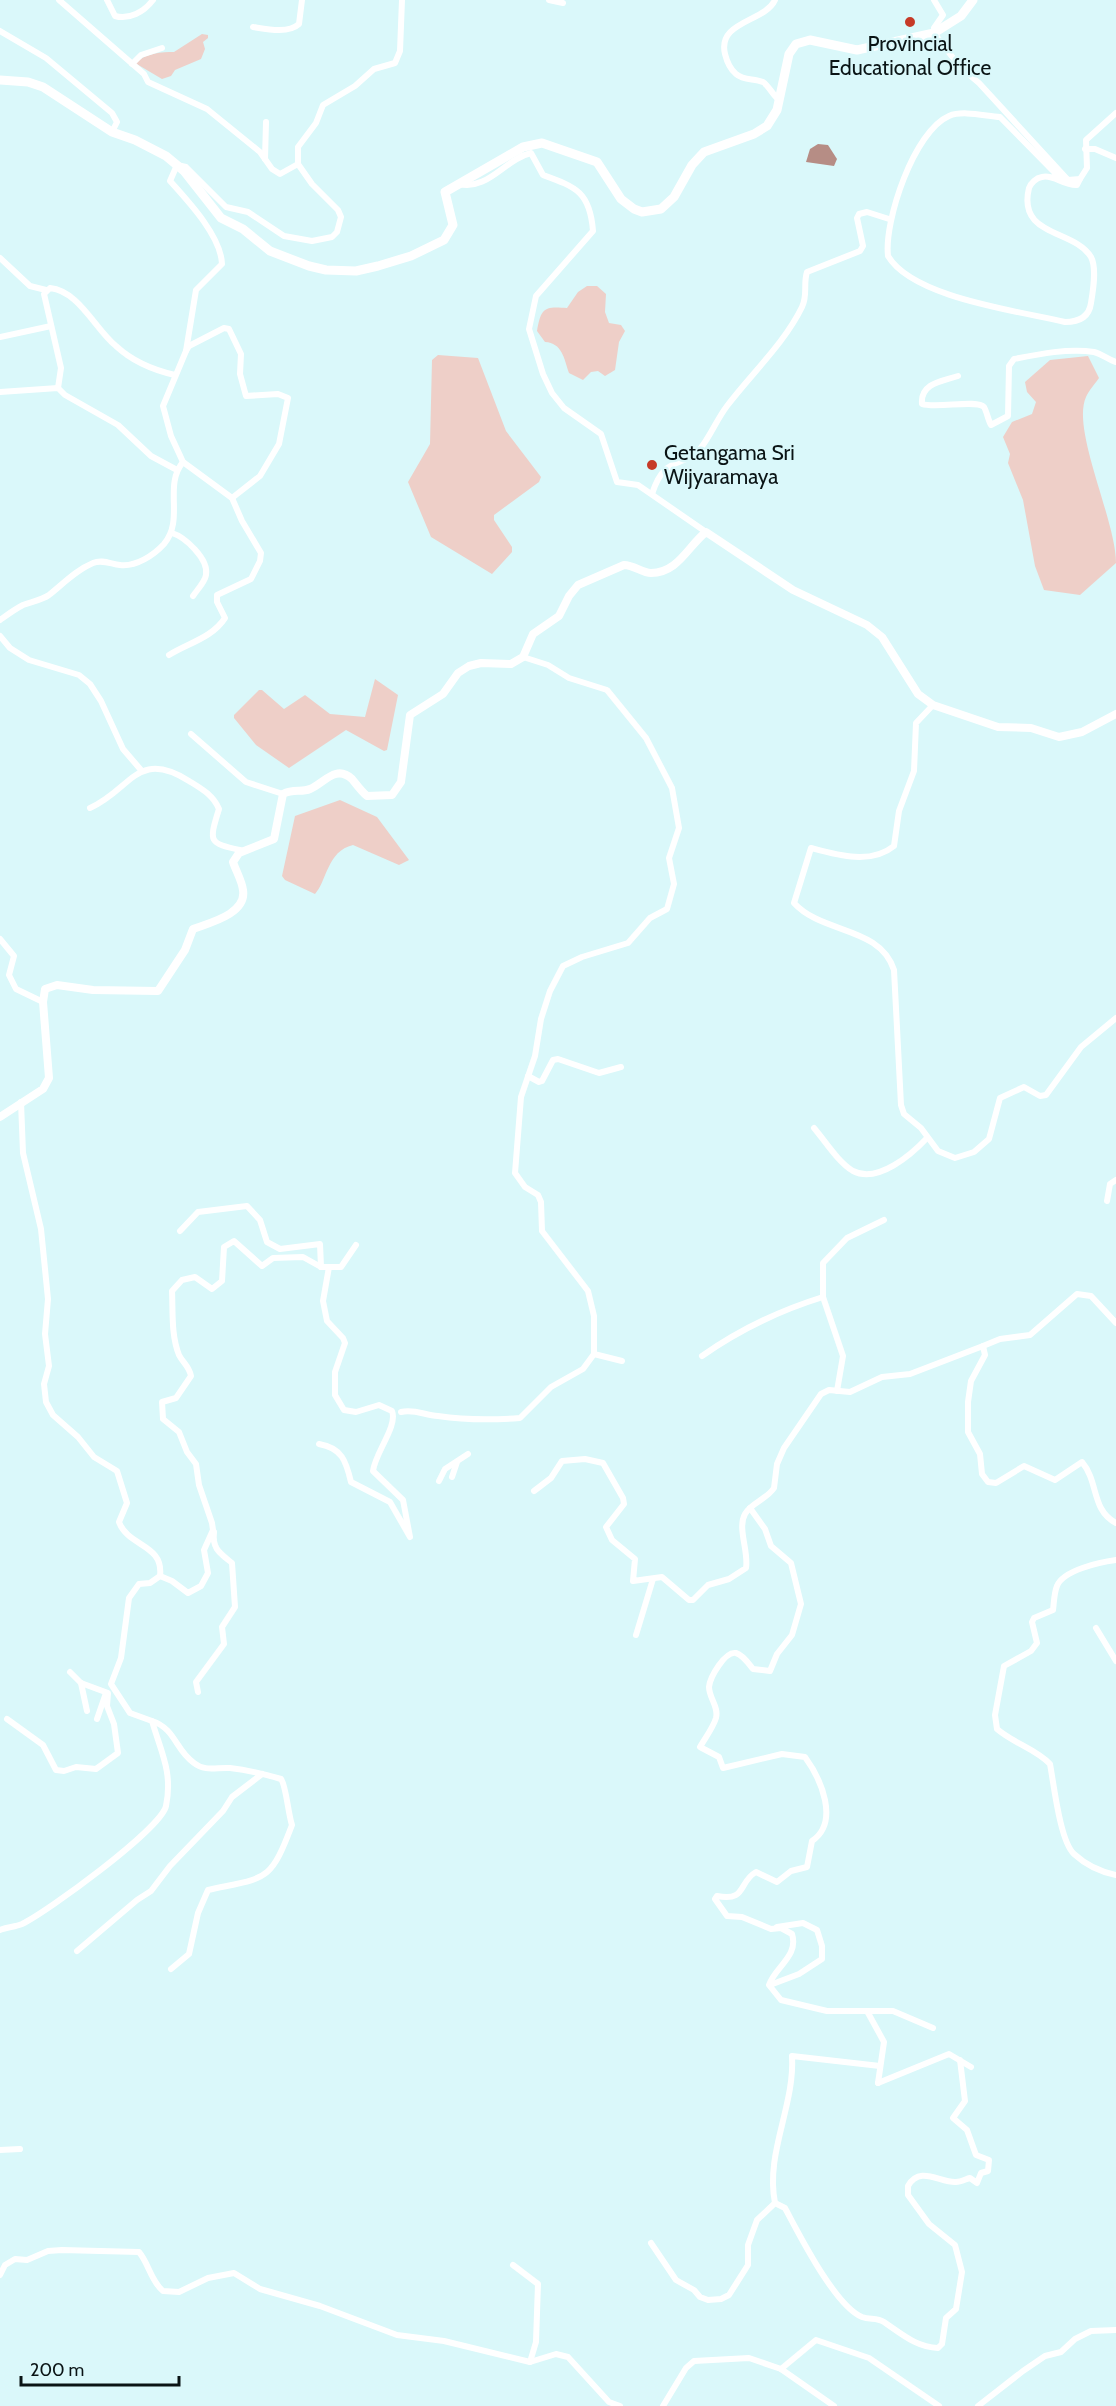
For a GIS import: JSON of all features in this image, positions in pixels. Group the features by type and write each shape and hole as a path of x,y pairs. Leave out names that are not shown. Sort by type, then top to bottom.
{"main road":[{"path":"0,80 28,82 42,87 112,132 135,140 177,165 221,218 243,229 277,255 326,270 356,271 411,256 444,240 453,225 444,196 448,189 523,147 543,143 592,158 603,168 627,206 642,212 654,211 674,197 692,165 704,152 754,134 767,126 777,110 789,54 802,41 810,40 857,50 935,33 961,16 973,0"}],"street":[{"path":"59,0 144,74 148,82 207,110 265,159 272,170 280,174 298,164"},
{"path":"107,0 115,16 124,18 136,14 153,0"},
{"path":"253,27 274,30 295,28 299,24 302,0"},
{"path":"186,351 196,290 222,264 222,256 196,210 170,181 177,165 186,167 226,207 248,212 268,228 284,236 312,241 332,237 338,232 341,217 338,210 312,184 298,164 298,147 316,123 323,105 355,86 374,69 395,63 400,51 402,0"},
{"path":"549,0 563,3"},
{"path":"775,0 766,10 729,32 724,42 724,52 729,66 737,75 764,82 778,99"},
{"path":"934,0 942,13 942,19 934,28 935,33 960,67 979,83 1068,180"},
{"path":"0,31 46,58 112,113 117,122 112,132"},
{"path":"132,64 141,55 162,48"},
{"path":"1080,179 1068,180 1057,175 1000,117 952,115 936,126 927,137 905,175 889,219 887,246 891,262 930,286 967,302 1065,322 1076,322 1089,312 1092,258 1083,249 1048,231 1038,223 1028,210 1026,201 1030,184 1039,177 1046,176 1067,186 1077,185 1087,168 1086,141 1116,113"},
{"path":"265,159 266,122"},
{"path":"1085,149 1095,149 1116,158"},
{"path":"459,184 481,184 522,155 531,153 543,176 574,187 581,193 592,217 593,231 536,296 529,329 543,374 552,393 564,408 601,434 606,443 614,478 623,484 638,485 777,581 867,625 882,637 918,694 933,705 998,727 1031,728 1059,737 1082,732 1116,714"},
{"path":"652,494 659,475 665,468 701,447 728,405 761,366 795,318 806,297 807,272 860,251 863,246 857,218 859,214 867,212 889,219"},
{"path":"0,258 30,286 45,290 55,289 69,294 117,348 138,362 175,375"},
{"path":"45,290 51,326 62,368 58,388"},
{"path":"0,337 11,337 51,326"},
{"path":"169,655 190,642 206,638 222,622 225,618 217,602 217,595 252,579 260,561 261,553 242,521 232,498 183,462 163,412 175,375 189,346 224,328 229,329 241,354 240,374 242,390 246,396 278,394 288,398 279,444 260,476 232,498"},
{"path":"958,376 929,386 921,397 922,404 931,407 977,403 984,408 991,425 1008,416 1009,366 1014,359 1045,353 1088,352 1116,362"},
{"path":"0,392 58,388 65,395 127,432 151,456 177,470"},
{"path":"0,620 20,606 47,596 61,583 92,563 101,561 123,566 147,558 163,545 172,532 173,486 177,470 183,462"},
{"path":"172,532 189,540 205,570 206,576 193,596"},
{"path":"191,734 246,782 283,794 294,789 311,789 334,774 341,773 351,778 368,796 392,795 401,782 410,715 443,694 458,673 468,666 482,663 511,664 523,657 533,634 559,616 569,596 578,585 624,565 649,573 662,571 682,559 706,532"},
{"path":"0,636 10,648 29,660 79,675 90,684 101,701 123,749 141,770"},
{"path":"400,1412 412,1410 436,1416 492,1420 520,1418 552,1387 584,1369 594,1354 594,1316 588,1291 542,1231 541,1202 537,1195 525,1187 515,1173 521,1097 550,991 563,966 582,957 628,943 650,918 668,909 674,878 669,858 679,828 672,788 646,738 607,690 569,678 548,665 523,657"},
{"path":"933,705 916,723 914,771 898,811 894,846 880,854 858,857 835,855 811,848 794,903 800,910 828,926 864,937 890,959 894,970 900,1105 904,1114 921,1128 938,1151 955,1158 982,1148 989,1139 1000,1098 1007,1092 1024,1087 1040,1096 1046,1095 1080,1047 1116,1018"},
{"path":"90,808 107,800 125,780 141,770 156,768 174,771 210,794 219,809 212,832 213,840 220,846 245,851"},
{"path":"0,1118 43,1089 49,1078 43,1002 45,989 57,985 93,990 158,991 185,950 193,929 229,915 240,904 243,889 233,862 239,853 274,839 283,794"},
{"path":"0,939 14,956 9,975 16,989 43,1002"},
{"path":"528,1077 542,1081 553,1060 558,1059 599,1073 621,1067"},
{"path":"21,1102 23,1153 41,1229 48,1299 45,1334 49,1366 44,1384 46,1402 53,1415 78,1437 94,1457 117,1472 127,1503 119,1522 122,1529 129,1538 141,1542 155,1552 161,1567 160,1576 150,1583 139,1584 129,1598 121,1658 97,1719"},
{"path":"814,1128 844,1164 854,1172 864,1173 891,1168 910,1156 927,1138"},
{"path":"1107,1201 1110,1184 1116,1180"},
{"path":"180,1232 198,1212 247,1206 260,1220 267,1242 280,1249 320,1244 325,1267 323,1301 327,1321 344,1338 345,1343 334,1372 335,1395 344,1410 356,1412 379,1405 392,1411 394,1416 390,1429 377,1455 373,1471 403,1500 410,1537 390,1503 351,1482 341,1454 329,1446 319,1444"},
{"path":"837,1391 843,1356 823,1297 823,1263 847,1238 884,1220"},
{"path":"198,1692 196,1682 224,1644 222,1627 235,1606 232,1563 215,1548 213,1530 196,1464 187,1452 179,1432 162,1419 162,1402 176,1398 191,1376 189,1366 180,1358 174,1339 172,1291 182,1280 195,1277 212,1289 222,1281 224,1247 234,1241 262,1266 273,1258 303,1257 325,1267 341,1267 356,1245"},
{"path":"534,1491 550,1478 562,1461 585,1459 603,1463 623,1497 624,1504 606,1527 612,1540 635,1558 633,1581 662,1577 669,1580 682,1595 693,1600 708,1585 740,1573 746,1568 748,1559 742,1521 750,1508 770,1494 774,1488 777,1464 784,1448 821,1394 829,1390 850,1392 882,1377 910,1374 1000,1339 1030,1335 1077,1294 1091,1296 1116,1323"},
{"path":"702,1356 722,1342 791,1307 823,1297"},
{"path":"983,1346 985,1355 971,1382 968,1432 980,1454 985,1479 996,1483 1024,1466 1055,1479 1082,1462 1093,1480 1098,1507 1106,1518 1116,1523"},
{"path":"594,1354 622,1361"},
{"path":"439,1481 445,1469 468,1454"},
{"path":"452,1477 456,1462"},
{"path":"750,1508 765,1529 771,1546 791,1563 801,1604 799,1618 770,1671 753,1669 741,1655 729,1654 712,1677 709,1689 717,1710 716,1718 700,1747 719,1757 723,1768 764,1756 799,1755 816,1772 823,1790 826,1822 823,1830 812,1841 807,1867 791,1871 777,1882 756,1872 752,1874 740,1894 729,1898 717,1896 715,1899 727,1916 742,1917 771,1929 792,1934 794,1941 792,1951 772,1976 769,1985"},
{"path":"160,1576 172,1581 188,1593 201,1586 208,1573 204,1550 213,1530"},
{"path":"1116,1560 1094,1563 1064,1578 1057,1585 1053,1610 1034,1618 1032,1622 1037,1643 1031,1651 1004,1666 995,1715 997,1729 1010,1740 1050,1764 1065,1836 1073,1854 1100,1871 1116,1875"},
{"path":"636,1635 644,1616 653,1578"},
{"path":"1096,1628 1116,1661"},
{"path":"70,1672 81,1683 107,1693"},
{"path":"81,1683 87,1711"},
{"path":"111,1684 129,1713 165,1725 185,1755 195,1764 207,1769 227,1768 262,1773 281,1779 285,1784 285,1807 292,1825 279,1860 267,1874 208,1890 198,1913 189,1954 171,1969"},
{"path":"7,1719 43,1745 56,1770 64,1771 76,1767 96,1769 118,1753 114,1724 107,1706 107,1693"},
{"path":"0,1930 22,1924 95,1874 126,1851 157,1821 166,1808 168,1765 152,1721"},
{"path":"76,1951 136,1900 151,1891 170,1866 223,1811 232,1797 262,1773"},
{"path":"769,1985 799,1974 822,1959 822,1946 817,1930 803,1923 787,1924 771,1929"},
{"path":"769,1985 781,2001 827,2011 893,2011 933,2028"},
{"path":"867,2011 884,2042 878,2083 949,2054 971,2067"},
{"path":"775,2203 771,2186 773,2166 794,2078 792,2056 880,2066"},
{"path":"775,2203 785,2208 823,2275 856,2312 863,2318 881,2320 912,2341 927,2347 938,2348 942,2344 946,2318 956,2309 962,2272 955,2245 929,2224 908,2195 908,2186 917,2178 927,2175 956,2182 970,2178 977,2183 981,2173 988,2171 989,2160 979,2158 967,2130 953,2118 965,2101 960,2061"},
{"path":"0,2150 20,2149"},
{"path":"651,2243 676,2280 694,2290 700,2297 708,2300 722,2299 729,2295 748,2265 748,2245 757,2220 775,2203"},
{"path":"0,2275 5,2265 15,2259 27,2260 48,2252 139,2252 153,2280 163,2291 179,2292 208,2278 234,2273 260,2289 320,2306 397,2335 444,2341 530,2362 556,2354 568,2357 609,2402 620,2406"},
{"path":"513,2265 538,2284 536,2342 530,2362"},
{"path":"978,2406 1023,2371 1045,2356 1061,2352 1075,2339 1091,2331 1116,2330"},
{"path":"781,2369 816,2340 869,2358 939,2406"},
{"path":"663,2406 686,2368 694,2361 749,2358 781,2369 834,2406"}],"shaded area":[{"path":"202,34 208,35 208,38 203,42 205,49 201,59 175,70 171,76 162,79 135,63 149,55 174,52"},
{"path":"818,144 828,145 837,159 834,166 806,162 810,149"},
{"path":"587,286 597,286 606,294 605,312 609,323 621,325 625,331 619,342 615,370 605,376 598,371 591,372 583,380 569,373 559,348 545,342 537,331 540,317 545,310 567,308 578,292"},
{"path":"438,355 478,358 506,431 541,477 539,482 494,515 494,520 512,547 512,552 492,574 431,537 408,482 430,444 432,360"},
{"path":"1088,356 1099,378 1086,397 1083,412 1084,431 1109,524 1116,563 1080,595 1044,590 1035,566 1023,500 1008,463 1010,454 1003,437 1012,422 1032,414 1036,402 1027,392 1025,382 1050,360"},
{"path":"375,679 398,695 387,750 384,751 346,730 289,768 256,745 234,718 234,715 259,690 262,690 284,709 305,695 330,714 365,717"},
{"path":"340,800 377,817 409,860 399,865 353,845 344,848 333,860 315,894 285,880 282,876 295,816"}],"place":[{"name":"Provincial Educational Office","path":"910,22"},
{"name":"Getangama Sri Wijyaramaya","path":"652,465"}]}
